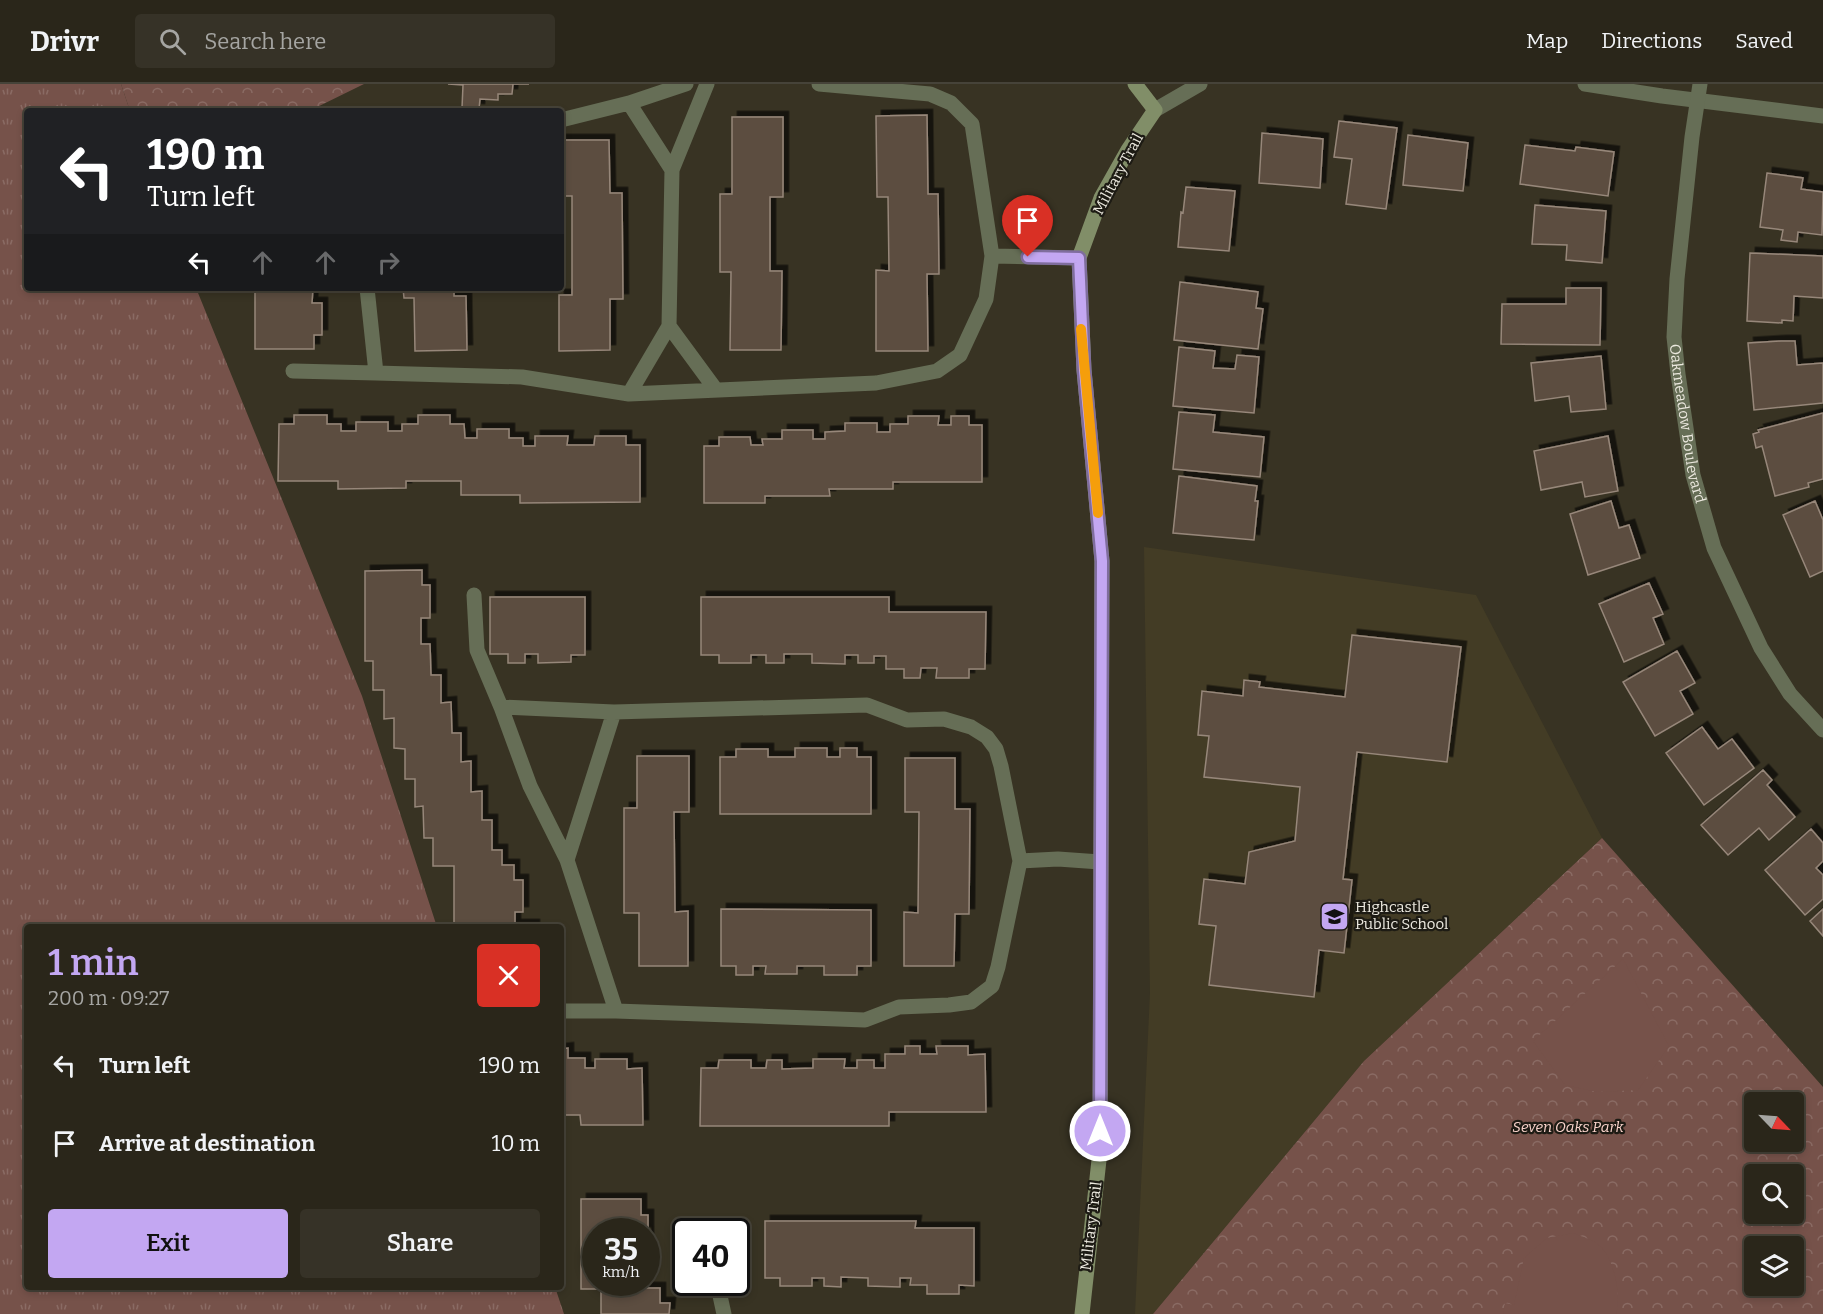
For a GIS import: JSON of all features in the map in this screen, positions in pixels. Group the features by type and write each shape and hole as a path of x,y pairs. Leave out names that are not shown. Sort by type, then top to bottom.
{"street":[{"path":"564,119 629,103 686,84"},
{"path":"629,394 669,326 672,170 707,84"},
{"path":"293,371 522,377 629,394 876,382 937,371 960,355 986,299 992,256 972,124 951,103 930,94 819,84"},
{"path":"1135,84 1155,110 1200,84"},
{"path":"1585,84 1823,116"},
{"name":"Oakmeadow Boulevard","path":"1700,84 1677,279 1674,337 1693,475 1714,549 1761,648 1790,694 1823,730"},
{"path":"629,103 672,170"},
{"name":"Military Trail","path":"1082,1314 1100,1151 1102,561 1083,359 1079,258 1101,198 1128,150 1155,110"},
{"path":"992,256 1079,258"},
{"path":"367,291 376,373"},
{"path":"669,326 716,390"},
{"path":"474,595 477,650 530,786 567,860 616,1011"},
{"path":"501,707 614,711 867,705 907,720 944,719 971,727 987,737 996,749 1001,766 1020,861 992,986 971,1002 899,1007 865,1020 564,1011"},
{"path":"567,860 614,711"},
{"path":"1020,861 1058,859 1100,862"},
{"path":"720,1296 724,1314"}],"shaded area":[{"name":"Highcastle Public School","path":"1144,547 1476,595 1602,838 1364,1061 1153,1314 1135,1314 1150,993"}],"green space":[{"path":"0,84 121,84 129,108 24,108 24,291 197,291 362,696 436,924 24,924 24,1290 556,1290 564,1314 0,1314"},
{"path":"121,84 364,84 315,108 129,108"},
{"name":"Seven Oaks Park","path":"1602,838 1823,1087 1823,1314 1153,1314 1364,1061"},
{"path":"1623,959 1669,1046 1638,1090 1597,1092 1565,1085 1533,1041"},
{"path":"1574,1233 1597,1244 1609,1259 1616,1278 1618,1307 1616,1314 1503,1314 1505,1303 1514,1305 1524,1258 1547,1238"}],"building":[{"path":"448,84 513,84 512,94 498,94 498,100 480,99 479,108 462,108 463,85"},
{"path":"927,115 928,194 938,194 939,274 927,274 928,351 876,351 876,270 889,271 888,197 877,197 876,116"},
{"path":"732,117 783,117 783,197 770,197 770,271 782,271 781,350 730,350 731,272 720,272 720,194 732,194"},
{"path":"1339,121 1397,128 1386,209 1346,204 1352,159 1334,157"},
{"path":"1262,133 1323,139 1320,188 1259,183"},
{"path":"1408,135 1468,143 1463,191 1403,185"},
{"path":"564,140 609,140 610,193 622,193 623,299 610,299 610,350 559,351 559,295 572,295 572,196 564,196"},
{"path":"1525,145 1575,151 1576,147 1614,152 1608,196 1520,184"},
{"path":"1767,173 1803,178 1801,189 1823,192 1822,235 1798,232 1797,242 1781,240 1783,230 1760,227"},
{"path":"1186,187 1235,191 1229,251 1178,247"},
{"path":"1535,205 1606,211 1602,263 1566,260 1567,245 1532,244"},
{"path":"1750,253 1823,256 1823,298 1794,296 1793,321 1782,320 1782,323 1747,321"},
{"path":"1180,282 1258,292 1256,308 1263,309 1258,349 1174,340"},
{"path":"1566,288 1601,288 1600,345 1501,344 1502,304 1566,304"},
{"path":"255,291 313,291 312,303 322,303 322,335 314,335 314,349 255,349"},
{"path":"403,291 454,291 454,296 466,296 467,350 415,351 414,298 404,298"},
{"path":"1795,341 1797,365 1823,363 1823,403 1754,410 1748,343"},
{"path":"1179,347 1215,351 1213,368 1235,369 1237,355 1259,357 1254,413 1173,406"},
{"path":"1601,356 1606,409 1571,412 1569,396 1535,401 1531,363"},
{"path":"1179,412 1215,415 1213,432 1264,437 1260,477 1173,469"},
{"path":"1823,413 1823,479 1808,483 1809,487 1775,496 1762,446 1756,448 1753,434 1759,432 1758,430"},
{"path":"294,415 327,415 327,424 341,424 341,431 356,431 356,422 388,422 388,431 402,431 402,424 418,424 418,415 450,415 450,424 464,424 465,438 477,438 477,429 509,429 509,438 523,438 523,446 535,446 535,436 568,436 567,445 594,445 595,436 626,436 626,445 640,445 640,502 520,503 520,495 461,495 461,481 406,481 406,488 338,489 338,481 278,481 279,424 294,424"},
{"path":"908,416 939,416 938,425 951,425 951,416 969,416 969,425 982,425 982,482 893,482 893,489 829,489 830,496 765,496 765,503 704,503 704,446 719,446 719,437 750,437 751,445 763,445 762,439 782,439 782,430 813,430 813,439 825,439 825,432 845,431 845,423 877,423 877,432 890,432 890,424 908,424"},
{"path":"1608,436 1618,491 1585,497 1582,482 1541,490 1534,451"},
{"path":"1179,476 1257,486 1255,501 1258,501 1254,540 1173,533"},
{"path":"1611,501 1619,528 1629,525 1640,558 1588,575 1570,514"},
{"path":"1815,501 1823,520 1823,571 1810,577 1783,515"},
{"path":"422,570 422,585 430,585 430,618 421,618 421,644 430,644 431,675 441,675 441,703 451,702 452,733 461,733 461,762 471,761 471,792 482,791 482,820 492,820 492,850 502,850 502,865 514,865 514,880 523,880 523,912 515,912 515,924 454,924 454,866 433,866 433,838 424,838 423,806 415,807 415,779 405,779 405,749 394,748 394,718 384,719 384,690 373,690 373,661 365,661 365,571"},
{"path":"1649,583 1663,614 1653,618 1664,644 1624,662 1599,604"},
{"path":"490,597 585,597 585,655 571,655 571,662 538,663 538,654 525,654 525,663 508,663 508,654 490,654"},
{"path":"701,597 889,597 889,612 986,612 985,669 969,669 969,678 936,678 937,668 921,668 920,678 904,678 904,669 886,669 886,656 874,656 874,663 858,663 858,655 845,655 845,664 812,663 812,654 784,654 784,663 766,663 766,655 751,655 751,663 719,663 719,655 701,655"},
{"path":"1352,635 1461,647 1447,762 1357,752 1343,879 1352,880 1344,953 1319,950 1314,997 1209,985 1216,926 1199,924 1204,879 1245,884 1249,852 1295,841 1300,787 1204,777 1209,736 1198,735 1202,691 1243,696 1244,680 1260,682 1259,687 1345,697"},
{"path":"1677,651 1695,683 1680,691 1693,714 1655,736 1623,682"},
{"path":"1702,727 1718,749 1732,739 1754,768 1704,805 1666,753"},
{"path":"795,748 827,748 827,757 840,757 840,748 857,748 857,757 871,757 871,814 720,814 720,757 736,757 736,749 768,749 768,757 795,757"},
{"path":"637,756 689,756 689,812 674,812 675,912 688,911 688,966 639,966 639,913 624,913 624,808 637,808"},
{"path":"905,758 955,758 955,809 970,809 969,914 955,914 954,966 904,966 904,912 918,913 919,812 905,812"},
{"path":"1763,770 1772,780 1767,785 1795,817 1769,840 1759,828 1728,855 1701,825"},
{"path":"1811,829 1823,843 1823,861 1816,868 1823,875 1823,899 1805,915 1765,870"},
{"path":"721,909 871,910 871,966 857,966 857,975 824,975 824,966 797,966 797,974 765,974 766,966 753,966 753,975 736,975 736,966 721,966"},
{"path":"1823,909 1823,936 1810,921"},
{"path":"905,1046 920,1046 920,1054 937,1054 936,1046 968,1046 968,1055 985,1054 986,1112 889,1112 889,1126 700,1126 701,1068 718,1068 719,1060 751,1060 751,1068 766,1068 767,1060 782,1060 782,1069 813,1068 813,1059 845,1059 844,1068 857,1068 857,1060 874,1060 874,1068 885,1068 885,1054 905,1054"},
{"path":"568,1048 568,1058 585,1058 585,1068 595,1068 595,1059 627,1059 627,1069 642,1068 643,1125 581,1125 580,1115 564,1115 564,1049"},
{"path":"581,1199 641,1199 641,1215 648,1215 648,1218 582,1218 581,1289"},
{"path":"765,1221 916,1221 915,1228 974,1228 974,1286 959,1285 959,1294 927,1294 927,1285 910,1285 911,1278 900,1278 900,1287 868,1286 868,1278 841,1277 841,1287 824,1286 824,1278 812,1278 812,1286 780,1286 780,1278 765,1278"},
{"path":"601,1296 660,1296 660,1303 670,1303 669,1314 601,1314"}],"slow traffic":[{"path":"1081,329 1098,513"}],"place":[{"name":"Highcastle Public School","path":"1334,916"}],"route":[{"path":"1028,257 1079,258 1084,370 1102,561 1100,1131"}]}
